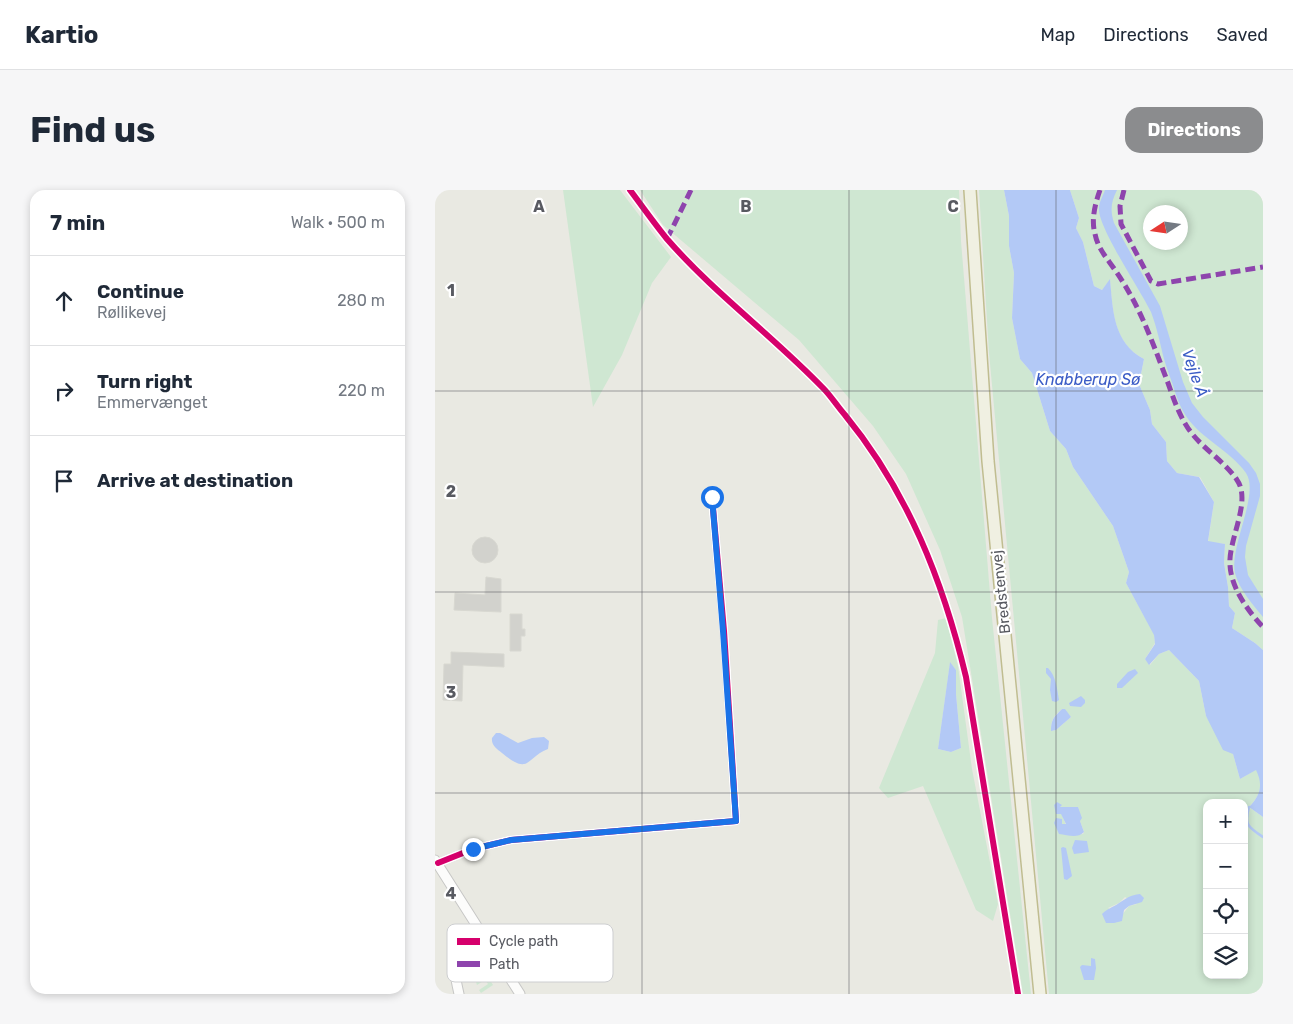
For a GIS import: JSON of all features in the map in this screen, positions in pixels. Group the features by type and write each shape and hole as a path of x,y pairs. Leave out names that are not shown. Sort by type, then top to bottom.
{"highway":[{"name":"Bredstenvej","path":"970,190 988,461 1040,994"}],"street":[{"path":"476,924 436,862 473,849 511,840 736,821 712,497"},
{"path":"513,982 520,994"}],"green space":[{"path":"563,190 620,190 671,257 652,283 622,355 593,407"},
{"path":"640,190 959,190 961,241 992,618 1031,994 1023,994 962,617 940,550 906,474 873,426 799,340 663,225"},
{"path":"979,190 1004,190 1009,216 1009,246 1014,273 1012,318 1020,359 1032,373 1050,431 1066,449 1073,467 1113,526 1129,572 1126,583 1154,634 1155,643 1145,659 1150,665 1159,654 1169,650 1199,681 1206,716 1233,754 1240,779 1257,769 1260,790 1249,807 1263,817 1263,994 1049,994 989,353","holes":["1062,709 1071,717 1056,730 1051,731 1052,721","1078,807 1083,834 1065,835 1059,818 1062,824 1066,825 1059,808","1125,897 1137,904 1129,906 1122,915 1108,908 1119,903"]},
{"path":"1070,190 1263,190 1263,650 1232,628 1235,613 1229,606 1224,563 1225,544 1208,542 1214,502 1200,477 1177,473 1167,461 1166,442 1152,424 1150,410 1139,384 1144,359 1126,344 1120,335 1112,303 1110,280 1102,290 1094,286 1083,242 1076,228 1079,218"},
{"path":"946,618 958,666 972,769 998,904 993,921 976,910 923,786 888,798 879,788 935,653 938,620","holes":["950,663 956,670 956,694 961,748 951,752 938,749"]},
{"path":"486,982 491,982 493,985 481,993 479,990 488,984"}],"water":[{"name":"Knabberup Sø","path":"1004,190 1070,190 1079,218 1076,228 1083,242 1094,286 1102,290 1110,279 1114,314 1120,335 1134,352 1144,359 1139,384 1150,410 1152,424 1166,442 1167,461 1177,473 1199,477 1214,502 1208,541 1225,544 1224,563 1229,606 1235,613 1232,628 1263,650 1263,817 1249,807 1260,789 1260,780 1256,770 1240,779 1233,754 1223,750 1206,716 1199,681 1169,650 1159,654 1149,665 1145,659 1155,644 1154,635 1126,583 1129,572 1113,526 1073,467 1066,449 1050,431 1032,373 1020,359 1012,318 1014,273 1009,246 1009,216"},
{"path":"1105,190 1117,190 1112,206 1114,223 1160,306 1183,382 1192,403 1203,417 1249,463 1256,473 1260,484 1260,496 1246,546 1245,557 1248,575 1263,599 1263,617 1243,591 1235,573 1236,549 1249,494 1249,482 1246,473 1232,458 1192,424 1183,410 1165,363 1151,312 1112,243 1100,217 1099,206"},
{"path":"950,662 956,670 956,694 961,748 951,752 938,749"},
{"path":"1046,668 1051,671 1056,683 1059,700 1056,702 1052,701 1051,679 1046,673"},
{"path":"1135,669 1138,673 1122,688 1117,688 1117,684 1128,672"},
{"path":"1081,696 1085,703 1081,707 1070,706 1069,703"},
{"path":"1062,709 1065,709 1071,717 1056,730 1051,731 1053,718"},
{"path":"496,733 500,733 518,743 532,738 544,737 549,741 548,749 527,763 518,763 511,760 493,745 492,738"},
{"path":"1057,802 1062,805 1060,807 1078,807 1084,832 1075,836 1059,834 1054,823 1056,818 1062,819 1062,824 1066,824 1061,814 1056,814 1054,805"},
{"path":"1075,840 1087,841 1089,852 1074,854 1072,848"},
{"path":"1061,848 1066,848 1072,876 1067,880 1064,879"},
{"path":"1140,894 1144,898 1142,902 1129,906 1124,910 1122,921 1106,923 1102,914 1104,912 1129,897"},
{"path":"1091,958 1095,959 1094,980 1084,980 1080,967 1082,965 1091,966"}],"building":[{"path":"485,537 494,541 498,550 494,559 485,563 476,559 472,550 476,541"},
{"path":"486,577 501,579 501,612 454,610 455,593 485,595"},
{"path":"510,614 522,614 522,629 525,629 525,636 521,636 521,651 510,651"},
{"path":"451,652 504,654 504,667 463,665 462,701 443,700 444,664 451,664"}],"waterway":[{"path":"1249,807 1247,822 1254,831 1263,837"}],"marked path":[{"path":"667,239 691,190"},
{"path":"1100,190 1095,206 1094,218 1094,229 1098,244 1127,288 1140,313 1186,425 1197,440 1225,466 1237,480 1241,489 1241,510 1230,555 1231,574 1241,599 1263,627"},
{"path":"1124,190 1120,206 1121,224 1151,281 1158,284 1263,267"}],"cycle path":[{"path":"630,190 667,239 685,259 826,391 867,444 887,475 921,539 946,606 966,677 1018,994"},
{"path":"438,863 473,849 511,840 736,821 724,631 712,497"}],"route":[{"path":"473,849 511,840 736,821 712,497"}],"water label":[{"name":"Vejle Å","path":"1195,373"}]}
